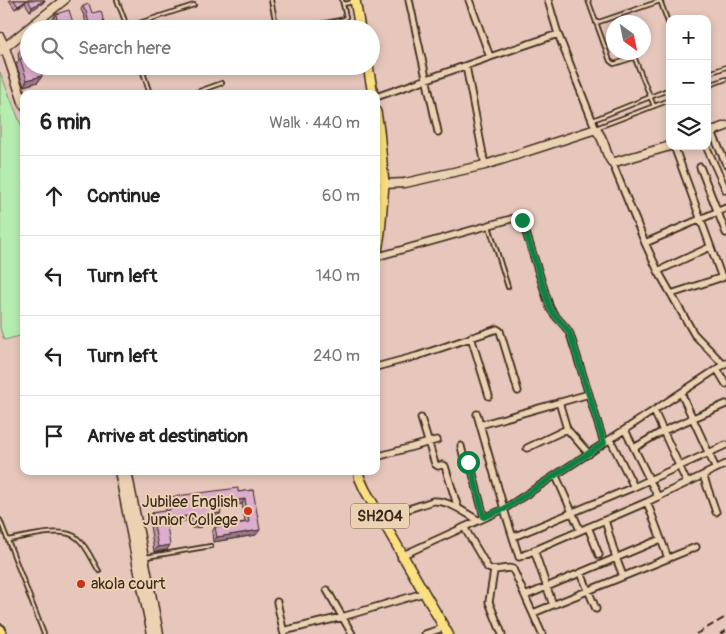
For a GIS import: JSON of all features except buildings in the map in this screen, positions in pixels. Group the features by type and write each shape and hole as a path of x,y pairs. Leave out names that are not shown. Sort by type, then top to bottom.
{"highway":[{"path":"0,630 2,634"}],"main road":[{"path":"355,1 358,20"},
{"path":"370,75 372,90"},
{"path":"380,141 384,184 380,216"},
{"name":"SH204","path":"359,475 365,490 444,632"}],"street":[{"path":"39,20 64,0"},
{"path":"409,0 438,132"},
{"path":"469,0 490,57"},
{"path":"425,634 444,632 420,594 402,560 404,558 484,517 504,509 725,364 694,334 658,271 612,162 608,159 603,139 596,129 558,34 548,0"},
{"path":"380,96 558,34"},
{"path":"2,50 20,35"},
{"path":"0,37 2,50 20,95"},
{"path":"466,66 484,165"},
{"path":"711,133 726,127"},
{"path":"384,184 405,183 484,165 596,129"},
{"path":"711,135 726,164"},
{"path":"612,162 666,147"},
{"path":"672,294 724,277 710,247 675,150"},
{"path":"708,150 726,190"},
{"path":"700,167 726,232"},
{"path":"645,243 726,208"},
{"path":"380,257 518,216 520,217 550,308 570,334 604,443"},
{"path":"658,271 710,247"},
{"path":"380,366 417,356 496,329 499,330 518,390"},
{"path":"471,338 489,396"},
{"path":"716,369 726,384"},
{"path":"681,393 716,469"},
{"path":"480,425 589,394"},
{"path":"559,402 567,429 589,454"},
{"path":"634,448 663,431 726,404"},
{"path":"654,411 687,483"},
{"path":"477,414 519,557"},
{"path":"422,418 435,464 446,466 458,508"},
{"path":"527,448 567,429"},
{"path":"625,430 658,497"},
{"path":"610,439 634,487"},
{"path":"380,456 437,440"},
{"path":"513,537 634,487 726,445"},
{"path":"461,446 464,459 471,466 484,517"},
{"path":"464,527 488,568 494,571 512,568 519,557 647,502 726,464"},
{"path":"120,475 155,630"},
{"path":"128,475 139,558"},
{"path":"703,475 716,512"},
{"path":"556,476 580,530"},
{"path":"381,518 433,501 443,502 458,508 478,520"},
{"path":"647,502 668,558"},
{"path":"605,520 623,576"},
{"path":"588,527 599,555"},
{"path":"525,596 661,539"},
{"path":"533,613 696,547"},
{"path":"534,550 553,605"},
{"path":"512,568 542,634"},
{"path":"494,571 489,602 502,634"},
{"path":"581,573 596,609"},
{"path":"327,590 352,634"},
{"path":"277,602 284,632 420,594"}],"lane":[{"path":"117,0 124,20"},
{"path":"271,0 275,20"},
{"path":"342,0 346,17 344,20"},
{"path":"588,0 612,63 633,58 636,60 654,106"},
{"path":"596,23 660,0 666,17"},
{"path":"343,4 355,1"},
{"path":"150,20 194,5"},
{"path":"711,73 726,67"},
{"path":"144,75 149,90"},
{"path":"711,85 726,79"},
{"path":"202,90 222,83"},
{"path":"593,120 666,91"},
{"path":"596,129 666,102"},
{"path":"489,225 508,287"},
{"path":"0,520 44,634"},
{"path":"8,540 54,532 72,534 78,538 99,571"},
{"path":"139,558 211,546"}],"green space":[{"path":"0,72 20,122 20,336 4,340 0,328"}],"railway":[{"path":"696,634 726,617"},
{"path":"720,634 726,631"}],"place":[{"name":"Jubilee English Junior College","path":"248,511"},
{"name":"akola court","path":"81,584"}],"route":[{"path":"468,462 471,466 484,517 504,509 604,443 570,334 551,312 522,220"}]}
